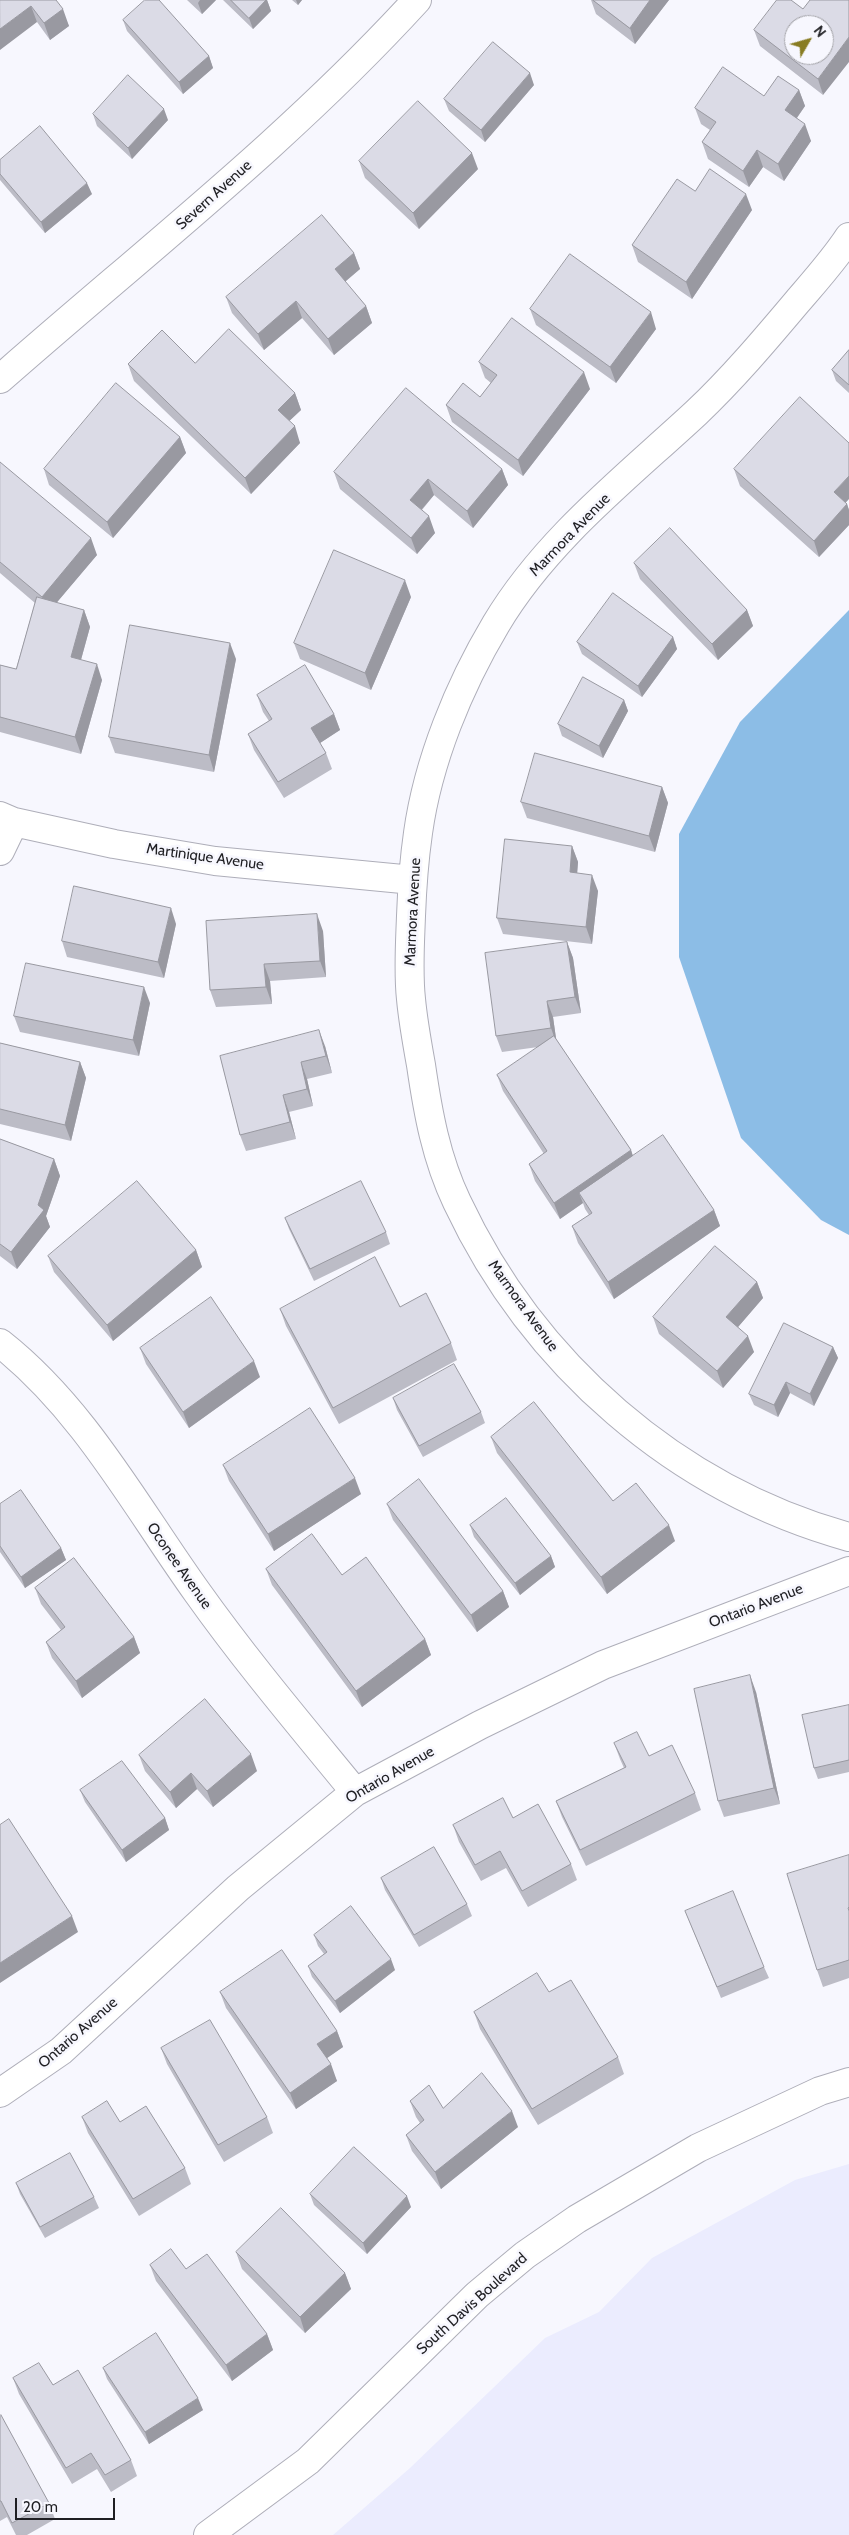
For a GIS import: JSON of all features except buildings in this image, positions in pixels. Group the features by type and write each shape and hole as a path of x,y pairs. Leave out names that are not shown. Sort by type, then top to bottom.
{"street":[{"name":"Severn Avenue","path":"0,379 213,198 369,53 417,0"},
{"name":"Marmora Avenue","path":"849,237 837,256 772,332 700,408 580,520 550,552 497,622 477,659 441,742 418,830 413,880 409,960 411,999 430,1126 456,1200 502,1283 530,1320 594,1395 640,1432 716,1483 762,1507 809,1526 849,1538"},
{"name":"Martinique Avenue","path":"7,819 114,844 215,861 413,880"},
{"path":"0,851 7,819"},
{"name":"Oconee Avenue","path":"0,1343 14,1354 68,1408 234,1642 355,1792"},
{"name":"Ontario Avenue","path":"0,2093 61,2051 238,1888 355,1792 480,1725 602,1665 849,1571"},
{"name":"South Davis Boulevard","path":"208,2535 308,2461 477,2295 525,2255 578,2219 698,2148 820,2091 849,2082"}],"shaded area":[{"path":"849,2164 849,2535 333,2535 410,2468 545,2338 599,2312 652,2258 795,2180"}],"water":[{"path":"849,610 849,1235 821,1220 741,1138 679,957 679,834 740,722"}]}
